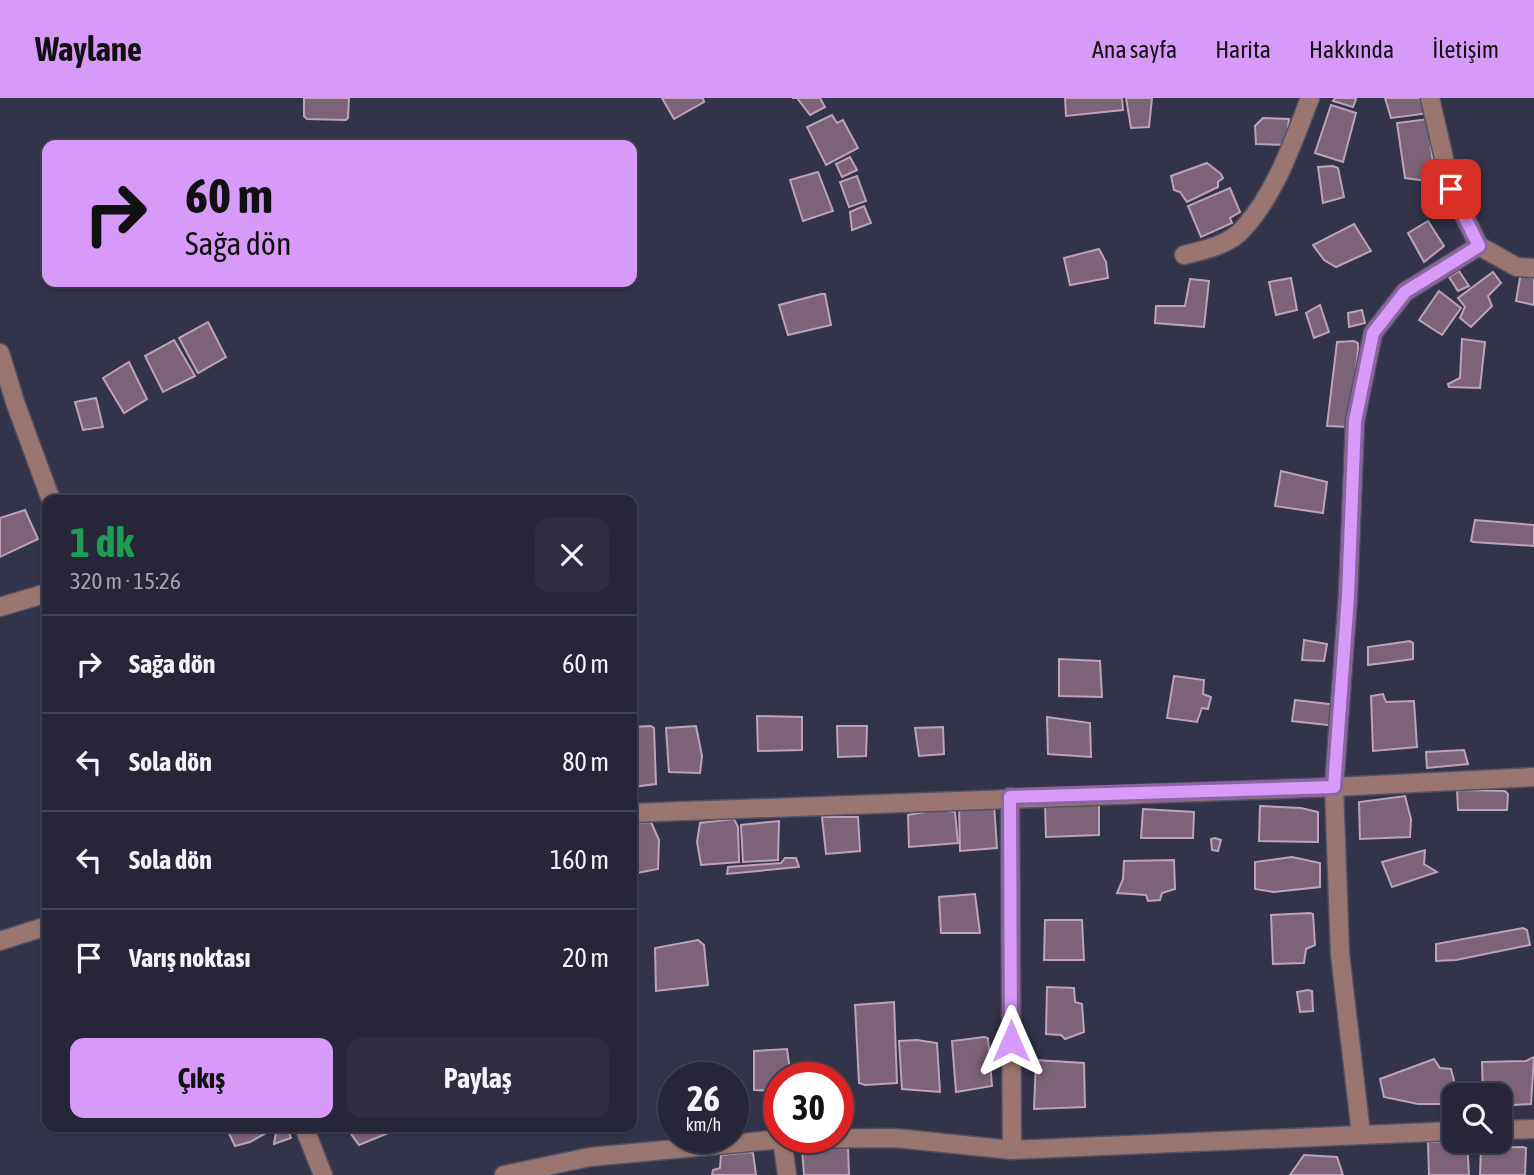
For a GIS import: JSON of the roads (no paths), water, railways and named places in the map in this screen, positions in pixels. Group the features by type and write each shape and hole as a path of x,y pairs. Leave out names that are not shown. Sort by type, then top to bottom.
{"street":[{"path":"1184,255 1213,248 1242,231 1289,154 1310,98"},
{"path":"1430,98 1451,189 1479,246 1517,267 1534,268"},
{"path":"1361,1134 1340,954 1334,787 1348,596 1355,421 1373,333 1405,292 1479,246"},
{"path":"0,353 49,495"},
{"path":"0,607 42,594"},
{"path":"637,813 1534,777"},
{"path":"1010,797 1012,1150"},
{"path":"0,941 42,928"},
{"path":"1512,1130 1534,1129"},
{"path":"854,1138 895,1138 1012,1150 1442,1131"},
{"path":"306,1132 323,1175"},
{"path":"504,1175 590,1157 763,1141"},
{"path":"784,1153 787,1175"}]}
